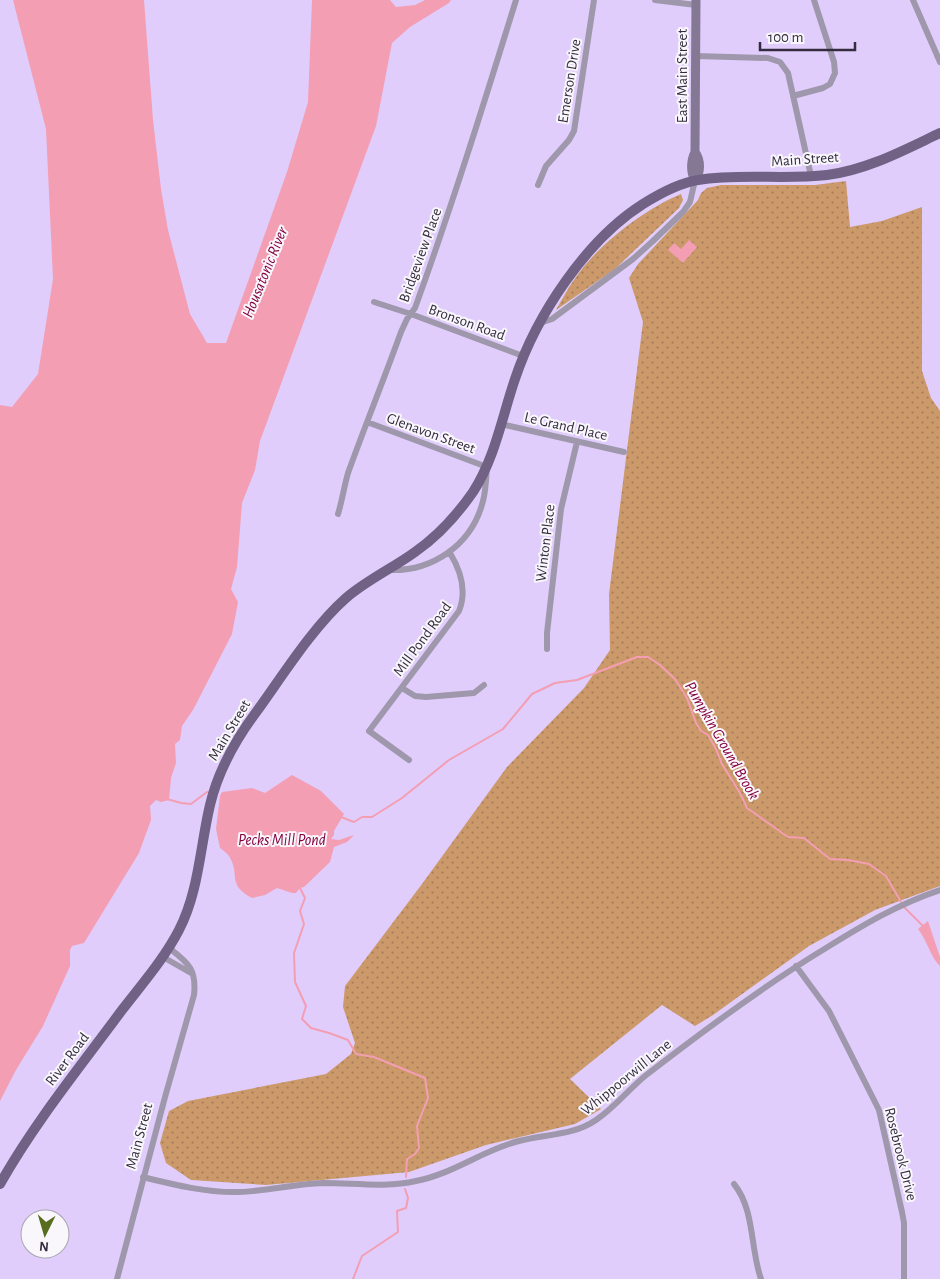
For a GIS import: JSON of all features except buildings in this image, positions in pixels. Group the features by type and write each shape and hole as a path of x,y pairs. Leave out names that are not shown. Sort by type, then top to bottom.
{"main road":[{"name":"East Main Street","path":"695,180 692,173 692,160 695,152 696,3"},
{"name":"Main Street","path":"162,957 181,926 192,898 213,794 222,768 243,731 329,615 351,594 426,544 452,520 473,492 487,467 513,383 524,356 539,324 573,271 622,220 653,198 695,180 830,174 860,168 882,160 940,133"},
{"name":"River Road","path":"0,1184 37,1125 162,957"}],"street":[{"name":"Bridgeview Place","path":"338,514 343,499 344,487 367,422 401,332 416,308 447,221 466,154 516,0"},
{"name":"Emerson Drive","path":"538,185 546,166 574,132 594,0"},
{"path":"654,0 696,3"},
{"path":"794,96 823,88 830,84 834,77 834,62 814,0"},
{"path":"913,0 940,62"},
{"path":"696,56 774,59 785,67 794,96 811,176"},
{"path":"539,324 552,319 633,259 653,241 683,212 690,202 695,180"},
{"name":"Bronson Road","path":"374,302 524,356"},
{"name":"Glenavon Street","path":"367,422 487,467"},
{"name":"Le Grand Place","path":"501,424 624,452"},
{"name":"Winton Place","path":"547,649 546,633 561,509 577,442"},
{"name":"Main Street","path":"387,570 402,571 415,568 450,553 465,538 480,513 486,490 487,467"},
{"name":"Mill Pond Road","path":"409,760 369,731 459,611 463,602 462,581 456,563 450,553"},
{"path":"402,688 415,696 426,697 474,693 484,685"},
{"name":"Whippoorwill Lane","path":"143,1178 205,1190 240,1192 321,1183 398,1184 438,1175 518,1141 575,1130 588,1125 644,1077 732,1010 796,966 894,908 912,899 940,890"},
{"path":"168,947 189,964 191,973"},
{"path":"162,957 191,973"},
{"name":"Rosebrook Drive","path":"796,966 829,1012 879,1110 904,1223 904,1279"},
{"name":"Main Street","path":"117,1279 193,1000 195,985 191,973"},
{"path":"734,1184 742,1193 746,1206 755,1258 761,1279"}],"shaded area":[{"path":"846,181 850,227 882,221 922,207 922,371 931,398 940,411 940,886 875,910 809,946 695,1026 662,1005 570,1079 601,1109 575,1124 486,1145 409,1172 266,1185 191,1180 166,1163 160,1143 169,1111 188,1101 326,1074 351,1054 355,1043 343,1007 345,986 507,767 584,688 610,650 609,594 643,322 629,278 638,264 707,188 721,185 815,185"},
{"path":"681,194 683,200 679,208 615,269 556,310 569,287 595,254 636,219"}],"water":[{"name":"Housatonic River","path":"13,0 144,0 153,120 168,230 190,314 207,343 226,343 287,172 308,102 312,0 390,0 396,7 415,5 425,0 451,0 410,27 392,43 376,126 260,441 255,470 242,503 237,567 231,589 238,602 232,634 193,710 182,726 180,740 175,744 176,763 171,778 169,800 161,802 156,800 150,806 151,820 139,853 84,943 72,946 70,950 70,966 43,1026 16,1070 0,1101 0,405 12,407 38,374 53,279 46,129"},
{"path":"689,240 697,247 683,263 668,250 674,243 681,249"},
{"name":"Pecks Mill Pond","path":"292,775 321,791 344,814 331,839 339,840 354,835 347,842 334,847 330,862 296,893 277,888 265,895 252,898 244,893 236,884 232,863 228,855 220,848 216,829 220,796 222,792 252,788 265,793"},
{"path":"928,921 940,957 940,966 918,929"}],"waterway":[{"name":"Pumpkin Ground Brook","path":"341,817 354,822 362,817 372,817 402,798 449,760 503,729 532,694 555,683 577,680 637,657 648,657 675,679 687,698 696,723 701,731 708,735 747,808 788,837 804,838 830,859 869,864 886,876 901,902"},
{"path":"167,799 191,804 207,792 210,793"},
{"path":"299,886 305,898 300,911 304,924 294,953 295,982 306,1006 302,1019 311,1028 348,1040 356,1054 374,1057 425,1078 428,1098 417,1126 419,1148 415,1154 407,1159 406,1177"},
{"name":"Pumpkin Ground Brook","path":"904,907 923,926"},
{"path":"353,1279 362,1256 398,1232 397,1211 406,1208 408,1198 405,1189"}]}
